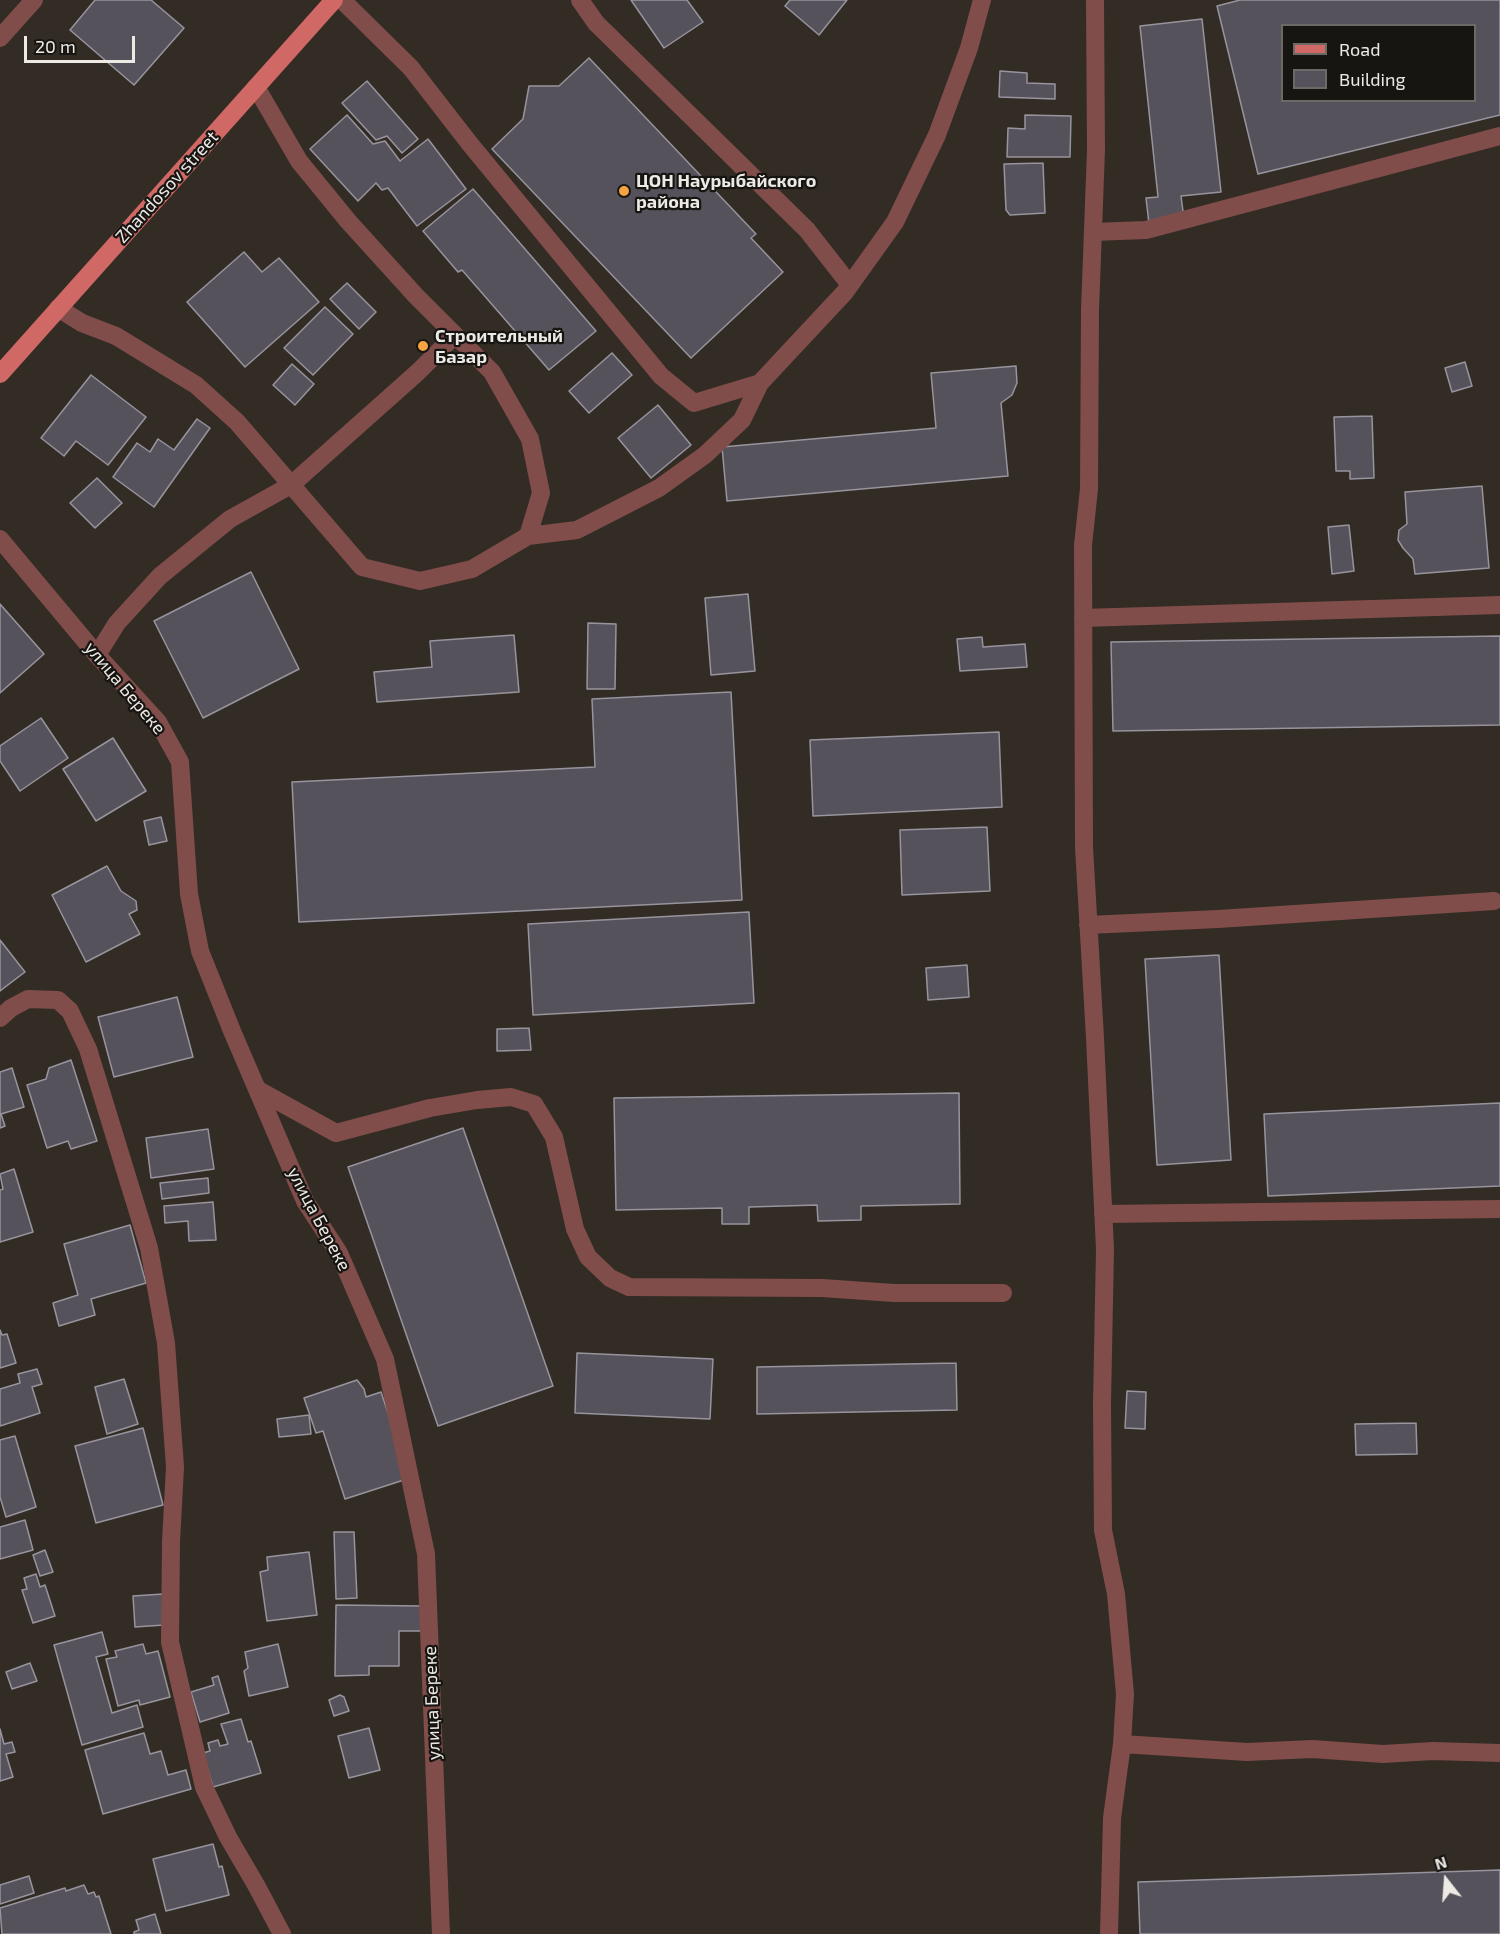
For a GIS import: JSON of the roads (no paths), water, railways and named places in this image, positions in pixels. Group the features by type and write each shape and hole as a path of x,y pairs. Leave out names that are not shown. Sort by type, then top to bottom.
{"main road":[{"name":"Zhandosov street","path":"0,374 334,0"}],"street":[{"path":"0,38 34,0"},
{"path":"342,0 411,68 470,144 661,375 694,403 760,382"},
{"path":"580,0 596,23 807,230 850,285"},
{"path":"58,308 82,323 116,336 196,385 237,422 362,567 420,581 472,568 528,536 577,530 659,488 705,455 742,420 760,382 850,285 895,222 938,135 969,48 982,0"},
{"path":"1095,0 1096,150 1090,310 1089,489 1083,545 1084,848 1104,1249 1103,1530 1116,1594 1125,1694 1122,1744 1112,1818 1109,1934"},
{"path":"0,13 21,15"},
{"path":"256,87 299,161 348,221 416,296 492,372 530,439 540,494 528,536"},
{"path":"1093,232 1146,230 1500,136"},
{"path":"97,655 117,623 160,576 230,519 291,485 418,372 455,335"},
{"name":"улица Береке","path":"0,539 97,655 158,722 180,762 189,894 200,951 305,1201 339,1253 385,1359 426,1554 441,1934"},
{"path":"1083,618 1500,605"},
{"path":"1088,925 1494,901"},
{"path":"0,1018 28,999 58,1000 70,1011 88,1049 149,1248 166,1343 175,1467 171,1542 170,1642 204,1786 228,1837 282,1934"},
{"path":"258,1089 336,1133 430,1108 477,1100 511,1097 534,1104 554,1137 575,1229 588,1257 610,1278 629,1287 822,1288 894,1293 1003,1293"},
{"path":"1103,1214 1500,1209"},
{"path":"1122,1744 1247,1752 1312,1749 1383,1754 1433,1750 1500,1753"}],"place":[{"name":"ЦОН Наурыбайского района","path":"624,191"},
{"name":"Строительный Базар","path":"423,346"}]}
